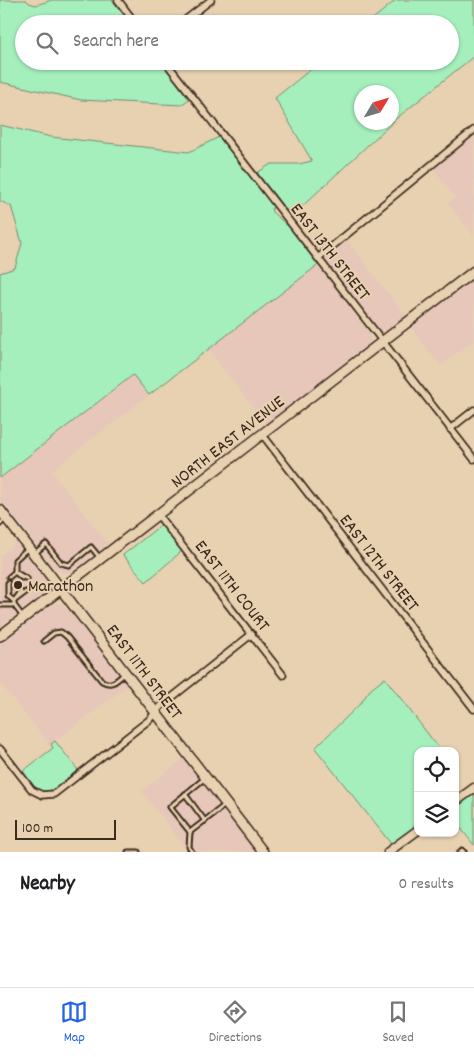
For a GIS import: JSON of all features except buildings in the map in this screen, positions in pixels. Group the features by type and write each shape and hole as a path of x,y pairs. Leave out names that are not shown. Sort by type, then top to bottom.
{"main road":[{"name":"NORTH EAST AVENUE","path":"0,636 474,271"},
{"name":"EAST 11TH STREET","path":"0,510 3,521 32,550 62,588 263,852"}],"street":[{"path":"118,0 129,15"},
{"path":"192,15 211,0"},
{"name":"EAST 13TH STREET","path":"172,70 474,459"},
{"path":"318,258 474,130"},
{"path":"450,429 474,410"},
{"name":"EAST 12TH STREET","path":"262,434 474,709"},
{"name":"EAST 11TH COURT","path":"158,514 283,675"},
{"path":"0,749 32,790 42,795 54,794 149,720 161,706 252,634"},
{"path":"459,799 474,788"},
{"path":"388,852 414,833"}],"lane":[{"path":"9,578 15,572 15,560 46,544 61,563 68,565 91,547 100,559"},
{"path":"15,572 22,578"},
{"path":"15,572 27,579"},
{"path":"8,583 8,596 24,618"},
{"path":"14,603 21,592"},
{"path":"0,605 14,603 26,592"},
{"path":"44,641 54,633 61,632 102,681 107,684 111,684 125,673"},
{"path":"192,852 189,847 190,832 170,807 206,778"},
{"path":"185,794 206,821"},
{"path":"190,832 226,805"},
{"path":"460,852 462,850 464,852"},
{"path":"128,852 138,852"}],"shaded area":[{"path":"474,134 474,236 448,203 455,197 433,168"},
{"path":"346,239 406,316 386,332 377,330 324,262 327,254"},
{"path":"318,265 369,332 371,341 368,346 266,424 208,349"},
{"path":"474,277 474,340 441,366 410,326"},
{"path":"134,375 149,395 51,471 108,544 73,571 62,573 54,568 0,500 0,478"},
{"path":"14,538 42,575 46,586 42,595 0,627 0,556 14,545"},
{"path":"59,603 68,609 128,685 50,745 0,683 0,644 51,605"},
{"path":"184,758 256,852 188,852 142,791"}],"green space":[{"path":"0,0 26,0 36,5 52,0 112,0 124,15 15,15 15,70 167,70 189,99 181,105 81,100 0,82"},
{"path":"396,0 474,0 474,56 459,68 459,15 378,15"},
{"path":"310,70 457,70 399,116 399,85 354,85 354,130 384,130 296,212 286,210 257,173 271,164 299,164 312,161 275,98"},
{"path":"0,125 51,137 189,152 219,137 275,208 271,208 272,212 289,227 318,265 149,395 133,375 0,478 0,273 15,268 22,243 11,206 0,201"},
{"path":"162,524 183,550 146,582 123,555"},
{"path":"385,678 438,747 414,747 414,828 392,845 315,748 360,704 370,690"},
{"path":"55,741 78,770 58,787 46,791 40,790 34,787 23,771 53,748 51,744"},
{"path":"474,792 474,845 459,826 459,803"}],"place":[{"name":"Marathon","path":"18,585"}]}
